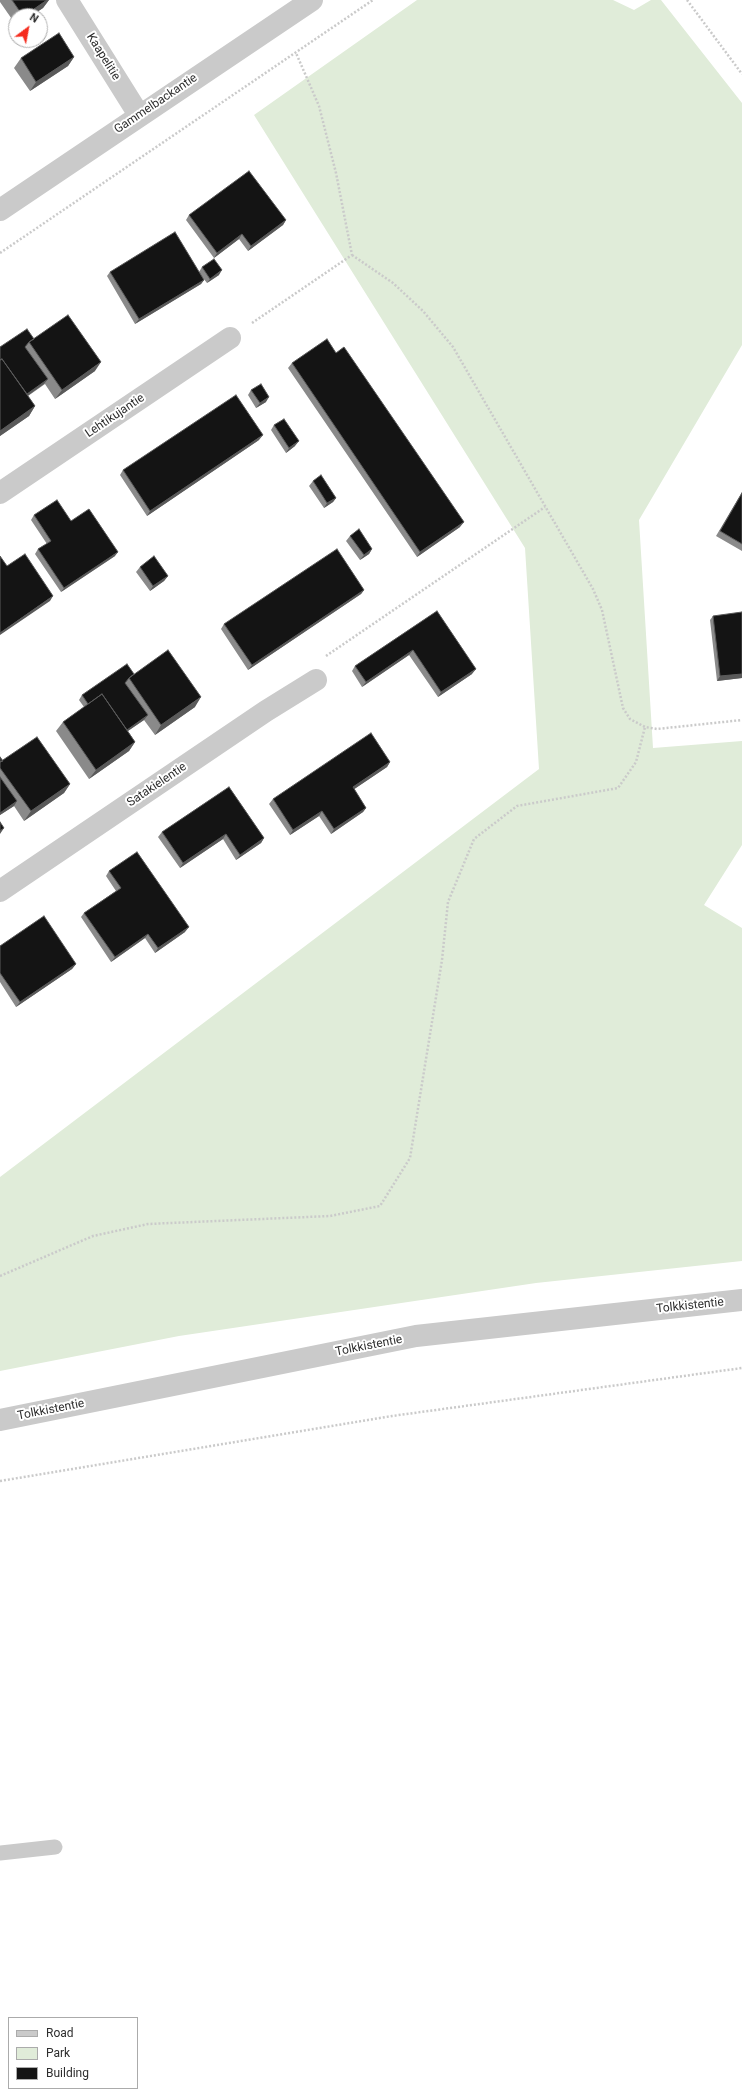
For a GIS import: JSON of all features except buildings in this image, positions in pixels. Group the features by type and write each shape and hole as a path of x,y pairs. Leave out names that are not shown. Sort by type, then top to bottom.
{"street":[{"name":"Kaapelitie","path":"67,0 139,115"},
{"name":"Gammelbackantie","path":"0,210 312,0"},
{"name":"Lehtikujantie","path":"0,493 230,338"},
{"name":"Satakielentie","path":"0,891 316,680"},
{"name":"Tolkkistentie","path":"0,1420 416,1336 742,1300"}],"lane":[{"path":"0,1853 55,1847"}],"path":[{"path":"0,252 373,0"},
{"path":"687,0 742,74"},
{"path":"296,53 319,106 336,173 352,255 393,283 423,311 453,347 593,589 602,610 623,708 630,719 646,727 657,729 742,720"},
{"path":"230,338 352,255"},
{"path":"316,680 322,660 545,507"},
{"path":"0,1276 93,1236 148,1224 330,1216 380,1206 410,1158 442,960 448,902 474,839 517,806 618,788 636,762 646,727"},
{"path":"0,1481 392,1416 742,1368"}],"green space":[{"path":"417,0 613,0 634,10 651,0 661,0 742,103 742,345 639,520 653,748 742,741 742,845 704,905 742,928 742,1261 536,1283 179,1336 0,1371 0,1177 539,769 525,548 254,115"}]}
